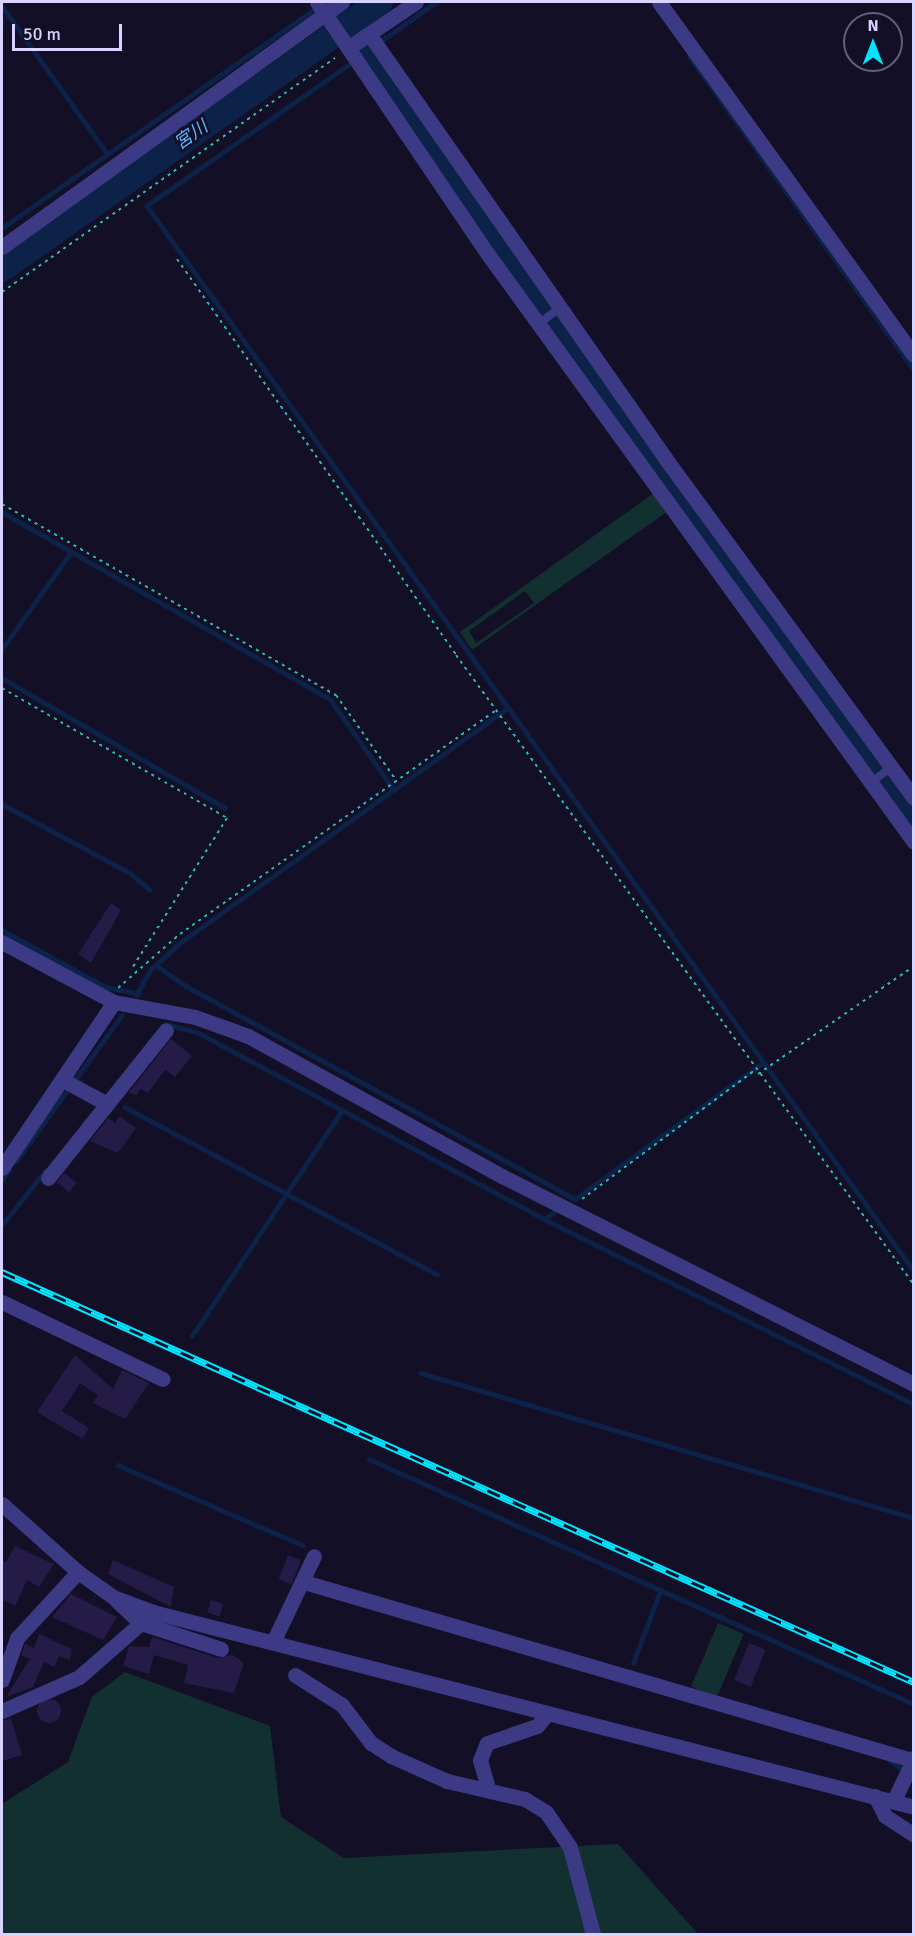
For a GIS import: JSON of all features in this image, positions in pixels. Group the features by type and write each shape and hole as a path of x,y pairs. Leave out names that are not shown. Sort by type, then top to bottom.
{"street":[{"path":"362,42 416,2"},
{"path":"659,2 914,356"},
{"path":"2,247 329,8 362,42 889,769 914,798"},
{"path":"362,42 432,175 542,321 873,781 914,842"},
{"path":"2,942 114,1002 195,1017 248,1036 568,1209 914,1384"},
{"path":"2,1168 69,1083 114,1002"},
{"path":"48,1178 103,1102 166,1030"},
{"path":"69,1083 103,1102"},
{"path":"2,1302 163,1379"},
{"path":"2,1504 78,1572 113,1597 141,1623 221,1649"},
{"path":"273,1642 304,1582 314,1556"},
{"path":"2,1680 17,1638 78,1572"},
{"path":"304,1582 910,1766 894,1800"},
{"path":"113,1597 153,1612 894,1800 914,1807"},
{"path":"2,1711 79,1677 141,1623"},
{"path":"295,1675 342,1705 371,1743 391,1756 447,1781 488,1788 525,1799 559,1824 592,1935"},
{"path":"488,1788 480,1760 487,1743 537,1726 548,1713"},
{"path":"875,1796 885,1816 914,1835"}],"lane":[{"path":"542,321 557,310"},
{"path":"873,781 889,769"}],"path":[{"path":"2,292 362,42"},
{"path":"177,259 502,720 754,1069 760,1073 914,1285"},
{"path":"2,504 336,695 396,780"},
{"path":"2,688 227,818 128,975 119,985"},
{"path":"128,975 396,780 497,712"},
{"path":"760,1073 914,966"},
{"path":"568,1209 754,1069"}],"green space":[{"path":"655,492 668,511 472,650 460,632","holes":["525,591 534,603 476,643 469,631"]},
{"path":"718,1623 744,1634 717,1697 691,1687"},
{"path":"125,1672 270,1726 281,1817 344,1858 618,1844 698,1934 2,1934 2,1804 68,1762 92,1697"}],"building":[{"path":"111,903 121,910 91,963 78,954"},
{"path":"171,1039 192,1056 175,1077 165,1070 148,1093 141,1089 136,1095 129,1092"},
{"path":"120,1116 136,1128 118,1153 90,1141 108,1118 115,1123"},
{"path":"64,1173 77,1183 69,1192 57,1182"},
{"path":"75,1355 113,1389 122,1370 149,1383 125,1419 93,1403 98,1395 80,1383 62,1411 89,1428 82,1439 37,1412"},
{"path":"15,1546 54,1564 39,1587 27,1580 15,1606 2,1599 2,1560 6,1562"},
{"path":"288,1555 301,1560 292,1584 279,1579"},
{"path":"113,1560 174,1587 171,1607 108,1574"},
{"path":"71,1594 117,1617 103,1640 52,1617"},
{"path":"211,1600 223,1604 219,1616 207,1612"},
{"path":"39,1634 72,1649 70,1660 59,1656 54,1667 44,1662 33,1687 6,1697 30,1659 21,1655 25,1644 34,1648"},
{"path":"152,1637 218,1658 233,1655 244,1663 234,1693 184,1683 188,1665 154,1655 149,1674 123,1666 129,1646 149,1647"},
{"path":"749,1643 766,1650 751,1687 734,1680"},
{"path":"49,1699 57,1703 61,1711 57,1719 49,1723 41,1719 37,1711 41,1703"},
{"path":"11,1718 22,1755 2,1761 2,1721"}],"waterway":[{"path":"332,2 469,204 914,822"},
{"name":"宮川","path":"2,269 380,2"},
{"path":"361,55 436,2"},
{"path":"2,6 107,153"},
{"path":"2,228 316,8"},
{"path":"690,57 914,370"},
{"path":"349,65 147,206 914,1271"},
{"path":"2,512 331,700 394,790"},
{"path":"2,649 71,552"},
{"path":"2,678 225,808"},
{"path":"136,995 151,969 181,942 507,709"},
{"path":"2,804 130,873 150,890"},
{"path":"2,930 106,987 138,993"},
{"path":"156,965 186,986 575,1199 761,1064"},
{"path":"16,1161 122,1015"},
{"path":"166,1024 199,1033 544,1219 554,1212"},
{"path":"125,1107 437,1274"},
{"path":"192,1336 342,1110"},
{"path":"2,1180 9,1170"},
{"path":"2,1225 45,1171"},
{"path":"544,1219 914,1404"},
{"path":"421,1373 914,1518"},
{"path":"369,1459 914,1704"},
{"path":"118,1465 302,1545"},
{"path":"633,1663 660,1591"},
{"path":"889,1759 904,1771"}],"railway":[{"path":"2,1272 914,1682"}]}
